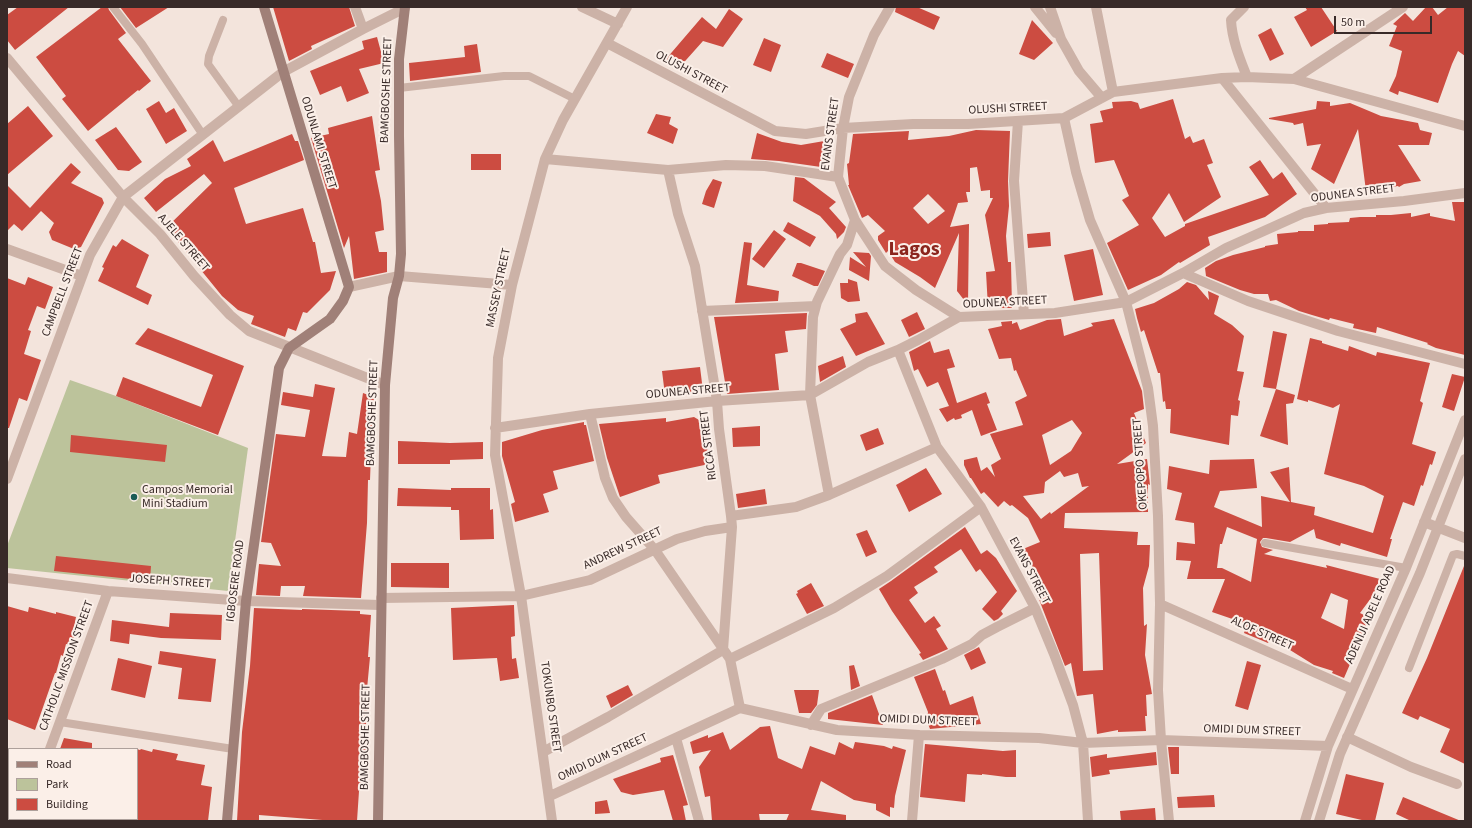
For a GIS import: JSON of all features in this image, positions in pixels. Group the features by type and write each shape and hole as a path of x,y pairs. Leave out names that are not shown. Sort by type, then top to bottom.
{"main road":[{"name":"ODUNLAMI STREET","path":"264,7 349,287"},
{"name":"BAMGBOSHE STREET","path":"378,821 385,385 393,298 399,276 401,254 399,59 405,7"},
{"path":"289,348 330,319 343,302 349,287"},
{"name":"IGBOSERE ROAD","path":"226,821 246,601 279,368 289,348"}],"street":[{"path":"355,7 363,29"},
{"name":"CAMPBELL STREET","path":"7,479 90,254 123,197 283,72 405,7"},
{"path":"582,7 618,24"},
{"name":"MASSEY STREET","path":"521,596 495,455 498,358 512,285 545,159 563,120 627,7"},
{"name":"EVANS STREET","path":"890,7 874,35 849,97 843,128 838,178 855,220 885,266 916,290 959,317"},
{"path":"1035,7 1061,40 1079,72 1102,98"},
{"path":"1050,7 1061,40"},
{"path":"1096,7 1113,92"},
{"path":"1244,7 1231,20 1238,57 1247,77"},
{"path":"1294,79 1403,7"},
{"name":"OLUSHI STREET","path":"607,43 774,131 806,134 843,128 913,124 968,124 1064,118 1113,92 1222,78 1247,77 1294,79 1465,126"},
{"name":"AJELE STREET","path":"7,58 123,197 160,234 194,276 230,315 249,332 385,385"},
{"path":"1222,78 1326,208"},
{"name":"OKEPOPO STREET","path":"1064,118 1076,172 1090,220 1126,302 1148,388 1153,426 1160,604 1158,690 1169,821"},
{"path":"1018,121 1014,181 1024,314"},
{"path":"545,159 668,170 726,165 765,166 838,178"},
{"name":"RICCA STREET","path":"668,170 678,214 695,266 717,401 719,428 732,516 723,650"},
{"name":"ODUNEA STREET","path":"495,428 590,414 717,401 810,395 868,362 898,350 959,317 1056,313 1126,302 1183,273 1226,248 1304,213 1326,208 1404,201 1465,193"},
{"path":"829,495 810,395 813,317 821,293 840,254 847,245 855,220"},
{"path":"7,249 82,276"},
{"path":"1183,273 1248,301 1338,331 1465,364"},
{"path":"349,287 399,276 512,285"},
{"path":"702,311 816,306"},
{"name":"EVANS STREET","path":"898,350 937,446 981,508 1035,608 1073,705 1083,743 1088,821"},
{"path":"590,414 606,478 613,498 626,517 655,550 730,659 740,708"},
{"name":"ADENIJI ADELE ROAD","path":"1305,821 1328,746 1406,568 1465,420"},
{"path":"732,516 796,508 829,495 937,446"},
{"path":"1320,821 1340,754 1420,573 1465,459"},
{"path":"730,659 834,608 887,576 981,508"},
{"path":"1424,522 1465,538"},
{"name":"ANDREW STREET","path":"381,602 521,596 590,580 677,539 705,531 732,527"},
{"name":"JOSEPH STREET","path":"7,578 108,591 246,601 381,602"},
{"name":"CATHOLIC MISSION STREET","path":"50,748 108,591"},
{"name":"TOKUNBO STREET","path":"521,596 550,796 552,821"},
{"name":"ALOF STREET","path":"1160,604 1352,689"},
{"path":"811,725 821,709 942,659 972,644 982,635 1035,608"},
{"path":"543,752 608,717 723,650"},
{"name":"OMIDI DUM STREET","path":"550,796 740,708 837,730 919,735 1039,738 1083,743 1161,740 1328,746"},
{"path":"912,821 919,735"},
{"path":"1347,737 1412,767 1457,784"},
{"path":"676,738 699,821"}],"lane":[{"path":"113,7 142,44 203,134"},
{"path":"223,20 209,56 208,64 239,107"},
{"path":"399,88 504,76 529,76 575,99"},
{"path":"1265,543 1406,568"},
{"path":"1409,668 1453,555 1457,554 1465,556"},
{"path":"60,722 233,749"}],"green space":[{"name":"Campos Memorial Mini Stadium","path":"70,380 116,396 248,448 228,591 7,568 7,546"}],"building":[{"path":"18,7 69,7 15,50 7,40 7,15"},
{"path":"102,7 108,7 126,33 118,39 151,81 88,131 62,99 66,96 36,57"},
{"path":"120,7 169,7 136,28"},
{"path":"273,7 349,7 355,26 311,46 312,49 289,61"},
{"path":"896,7 917,7 940,17 934,30 895,12"},
{"path":"1305,7 1321,7 1337,31 1311,47 1294,17 1307,10"},
{"path":"1426,7 1432,7 1438,15 1448,7 1465,7 1465,56 1458,51 1438,103 1399,91 1398,95 1389,91 1396,76 1402,51 1389,46 1397,26 1393,24 1405,13 1413,21"},
{"path":"729,9 743,19 723,47 703,41 678,69 666,59 702,17 716,29"},
{"path":"1032,20 1053,43 1034,60 1019,54"},
{"path":"1271,28 1284,54 1270,61 1258,35"},
{"path":"377,37 384,63 359,69 369,93 347,102 341,86 320,95 310,71 364,49 362,41"},
{"path":"764,38 781,45 771,72 753,65"},
{"path":"477,44 481,72 410,81 409,63 465,57 464,46"},
{"path":"827,53 854,64 848,78 821,67"},
{"path":"1173,99 1185,139 1190,136 1193,143 1204,139 1213,163 1207,165 1221,197 1184,222 1169,193 1152,218 1165,237 1185,226 1185,224 1269,195 1249,167 1260,160 1273,179 1282,172 1297,194 1265,217 1208,237 1210,245 1180,263 1179,262 1161,275 1128,290 1107,243 1139,225 1122,200 1129,196 1114,160 1095,163 1090,124 1103,122 1100,111 1113,108 1112,102 1131,101 1138,103 1140,109"},
{"path":"159,101 166,113 174,108 187,131 166,144 146,109"},
{"path":"1317,101 1330,102 1330,106 1350,103 1381,116 1418,123 1420,130 1432,133 1429,145 1398,145 1421,181 1404,184 1399,187 1366,191 1358,129 1334,184 1311,169 1321,144 1307,146 1303,123 1294,125 1293,123 1269,118 1316,109"},
{"path":"28,106 53,136 7,175 7,124"},
{"path":"656,114 671,117 669,124 678,129 673,144 647,133"},
{"path":"372,116 380,170 375,171 381,201 384,230 375,232 379,252 387,252 387,272 354,279 349,236 344,248 311,138 329,134 328,128"},
{"path":"116,127 142,162 129,171 118,170 95,140"},
{"path":"976,130 1010,131 1008,181 1009,206 1006,236 1008,262 1011,262 1012,308 988,308 986,272 995,271 985,215 993,198 990,198 990,190 981,191 977,167 970,168 970,192 966,192 968,202 958,203 950,227 969,224 968,305 957,291 959,233 935,288 895,262 888,251 886,253 878,240 878,236 885,231 868,215 862,218 848,185 847,164 849,163 853,134 909,131 908,140 949,136","holes":["928,194 945,211 928,224 913,208"]},
{"path":"757,133 782,142 801,145 830,140 828,168 779,161 751,159"},
{"path":"292,134 295,141 298,141 304,160 234,188 246,224 303,208 313,242 315,242 321,273 336,271 330,290 307,313 303,312 296,331 288,328 285,337 251,324 254,316 238,310 222,296 179,243 165,229 212,183 204,174 156,212 144,198 165,179 191,166 187,159 213,140 224,162"},
{"path":"471,154 501,154 501,170 471,170"},
{"path":"71,163 81,172 71,183 102,198 104,203 81,247 74,249 52,240 49,232 54,223 41,211 22,231 14,224 7,231 7,185 30,208"},
{"path":"795,177 804,178 836,202 829,208 846,227 844,232 837,239 836,234 820,216 793,201"},
{"path":"713,179 722,182 714,208 702,204 706,191"},
{"path":"1452,202 1465,202 1465,355 1436,348 1427,344 1428,343 1377,327 1376,333 1353,328 1354,324 1330,318 1329,320 1299,311 1276,300 1270,301 1268,294 1254,294 1240,290 1206,276 1205,268 1216,261 1265,246 1278,244 1277,234 1298,231 1314,231 1314,225 1349,222 1350,218 1376,217 1376,215 1411,213 1411,217 1430,213 1430,216 1455,221"},
{"path":"788,222 816,237 810,247 783,231"},
{"path":"774,230 786,239 764,268 752,259"},
{"path":"1050,232 1051,246 1028,248 1027,234"},
{"path":"122,239 149,255 136,287 152,295 148,305 98,281 104,268 102,267 113,245 116,247"},
{"path":"744,242 752,243 747,285 779,291 778,301 735,303"},
{"path":"1093,249 1103,295 1074,301 1064,255"},
{"path":"853,252 869,253 871,256 869,281 849,270 850,257 866,267"},
{"path":"797,263 825,271 818,286 814,286 792,276"},
{"path":"28,277 53,287 45,309 37,306 28,330 31,331 24,354 41,360 27,401 19,398 9,428 7,428 7,278 25,285"},
{"path":"848,279 857,282 860,301 848,302 841,298 840,283 848,283"},
{"path":"1187,282 1196,285 1209,300 1208,291 1219,296 1214,314 1232,325 1244,336 1237,371 1244,372 1238,400 1240,401 1238,416 1231,415 1229,445 1170,433 1171,409 1166,409 1165,401 1163,402 1160,373 1158,373 1144,330 1141,332 1137,318 1135,309 1154,303 1179,289"},
{"path":"867,312 885,344 856,356 840,329 856,322 855,314"},
{"path":"917,312 925,329 909,337 901,320"},
{"path":"807,313 806,329 785,331 788,352 775,354 779,390 727,394 714,317"},
{"path":"1061,319 1064,336 1093,326 1091,323 1114,319 1142,391 1144,409 1134,413 1146,443 1117,464 1147,459 1150,485 1148,484 1148,512 1065,513 1064,528 1138,532 1137,545 1150,545 1149,566 1143,588 1144,626 1147,624 1145,655 1152,694 1146,695 1146,731 1118,732 1118,730 1097,734 1093,694 1077,696 1071,663 1065,666 1033,584 1037,582 1030,559 1027,561 1023,549 1040,542 1028,518 1012,505 1010,506 1004,501 998,507 984,492 981,494 970,478 964,465 964,460 977,457 981,471 987,467 995,477 991,465 1001,459 990,434 1023,425 1015,402 1027,396 1016,370 1014,371 1011,358 999,359 988,329 1002,326 1001,322 1012,321 1012,324 1017,322 1020,330 1047,320","holes":["1072,420 1082,433 1071,451 1050,465 1042,435","1060,471 1064,477 1078,473 1082,487 1089,486 1051,514 1050,512 1041,519 1023,496 1044,493 1045,482","1099,553 1103,670 1083,671 1080,554"]},
{"path":"148,328 244,366 218,435 116,396 123,377 201,407 213,375 135,344"},
{"path":"1273,331 1287,334 1276,389 1263,387"},
{"path":"1310,338 1348,351 1349,346 1376,356 1377,352 1430,363 1420,401 1423,403 1412,444 1436,452 1432,465 1430,464 1423,486 1421,485 1414,506 1403,502 1390,539 1392,539 1387,557 1341,543 1340,546 1316,538 1314,529 1290,542 1263,538 1260,542 1262,547 1273,550 1264,554 1327,568 1326,565 1380,579 1374,594 1360,613 1368,617 1363,634 1344,678 1332,673 1333,671 1314,665 1270,639 1268,643 1244,633 1247,624 1212,612 1225,579 1187,579 1191,561 1176,560 1177,542 1195,544 1194,523 1175,520 1182,493 1167,489 1169,466 1209,474 1210,460 1254,459 1257,488 1220,491 1214,507 1262,527 1261,496 1290,502 1270,472 1289,467 1291,502 1315,507 1314,515 1373,533 1384,496 1364,486 1324,474 1340,404 1333,408 1308,400 1308,402 1297,399","holes":["1227,527 1257,539 1251,582 1222,568 1217,568 1220,544 1222,544","1331,593 1348,600 1344,629 1321,618"]},
{"path":"930,341 934,353 949,349 955,367 947,369 957,403 986,392 990,403 987,404 997,430 981,436 972,410 961,415 962,418 955,420 954,418 947,422 939,409 949,406 938,382 927,387 918,369 914,371 909,352"},
{"path":"843,356 846,367 820,382 818,366"},
{"path":"700,367 703,391 665,395 662,371"},
{"path":"1452,374 1465,377 1454,411 1442,407"},
{"path":"315,384 335,388 322,456 346,457 349,432 357,434 363,393 376,398 372,425 370,480 368,480 367,523 361,598 303,596 305,586 281,586 280,596 256,595 259,564 281,566 271,543 261,542 276,434 305,437 310,410 281,405 283,392 313,397"},
{"path":"1276,389 1295,395 1293,403 1286,404 1288,445 1260,436"},
{"path":"694,417 704,423 709,464 658,475 660,483 620,497 607,458 599,424 666,418 666,422"},
{"path":"584,422 594,461 553,471 558,489 543,494 549,512 515,522 511,504 515,502 502,456 502,442 542,430"},
{"path":"760,426 760,446 733,447 732,428"},
{"path":"878,428 884,444 866,451 860,435"},
{"path":"71,435 167,445 165,462 70,452"},
{"path":"398,441 450,443 483,442 483,459 450,460 450,464 398,464"},
{"path":"926,468 942,494 909,512 896,485"},
{"path":"398,488 451,490 451,488 490,488 490,510 493,509 494,539 460,540 459,510 451,510 451,507 397,506"},
{"path":"765,489 767,504 738,508 736,494"},
{"path":"965,527 981,554 987,550 996,558 1017,591 1001,611 1003,614 994,621 982,609 997,592 980,569 976,572 961,549 934,567 938,572 914,587 918,593 909,600 925,623 934,616 941,626 936,629 948,649 923,660 919,654 921,653 892,611 879,589"},
{"path":"867,530 877,552 866,557 856,534"},
{"path":"56,556 151,566 150,581 54,571"},
{"path":"391,563 449,563 449,588 391,587"},
{"path":"1464,566 1465,764 1440,752 1450,729 1420,716 1418,720 1402,713 1427,658"},
{"path":"811,583 824,606 807,614 796,594 798,593 797,591"},
{"path":"514,605 515,636 511,637 512,659 516,658 519,678 500,681 497,658 453,660 451,608"},
{"path":"7,606 28,612 29,607 56,614 56,612 76,617 72,645 66,644 63,656 61,655 35,730 7,719"},
{"path":"254,608 360,611 360,614 371,615 368,657 370,657 367,689 369,689 366,725 365,746 367,746 364,791 359,791 357,821 335,821 259,815 259,821 237,821 242,732 250,666"},
{"path":"170,613 222,615 221,640 161,638 130,634 129,644 110,641 112,620 169,627"},
{"path":"979,647 986,663 971,670 964,655"},
{"path":"160,651 216,659 211,702 178,699 182,668 158,664"},
{"path":"118,658 152,666 145,698 111,690"},
{"path":"1247,661 1261,665 1248,710 1235,706"},
{"path":"854,665 860,686 851,690 849,666"},
{"path":"935,669 950,705 973,696 981,724 930,729 927,721 928,712 914,677"},
{"path":"628,685 633,695 611,708 606,696"},
{"path":"794,690 819,690 817,705 811,713 799,713"},
{"path":"872,695 883,725 828,719 828,713"},
{"path":"770,726 778,758 802,769 810,746 835,755 839,742 853,749 855,742 884,746 892,749 893,746 906,750 895,796 894,808 890,807 890,817 876,810 876,804 854,800 821,781 811,810 846,815 846,821 786,821 789,814 759,814 760,821 712,821 710,796 705,797 699,767 711,750 693,754 690,742 708,735 708,738 723,732 730,750 760,727"},
{"path":"64,738 92,743 92,748 60,748"},
{"path":"925,744 1003,751 1016,750 1016,777 967,774 965,802 920,797"},
{"path":"1168,747 1179,747 1179,774 1171,774"},
{"path":"138,749 152,752 153,749 178,754 176,760 205,765 201,785 212,787 208,821 137,821"},
{"path":"1156,752 1157,765 1109,770 1110,774 1092,777 1090,757 1107,754 1107,758"},
{"path":"673,755 688,805 683,806 686,821 673,821 664,790 633,795 621,792 613,779 661,762 660,758"},
{"path":"1346,774 1384,783 1375,821 1366,821 1336,814"},
{"path":"1214,795 1215,807 1178,808 1177,797"},
{"path":"1403,797 1461,821 1411,821 1396,814"},
{"path":"607,800 610,813 595,814 595,802"},
{"path":"1155,808 1156,821 1121,821 1120,811"}],"place":[{"name":"Campos Memorial Mini Stadium","path":"134,497"}],"district":[{"name":"Lagos","path":"914,251"}]}
